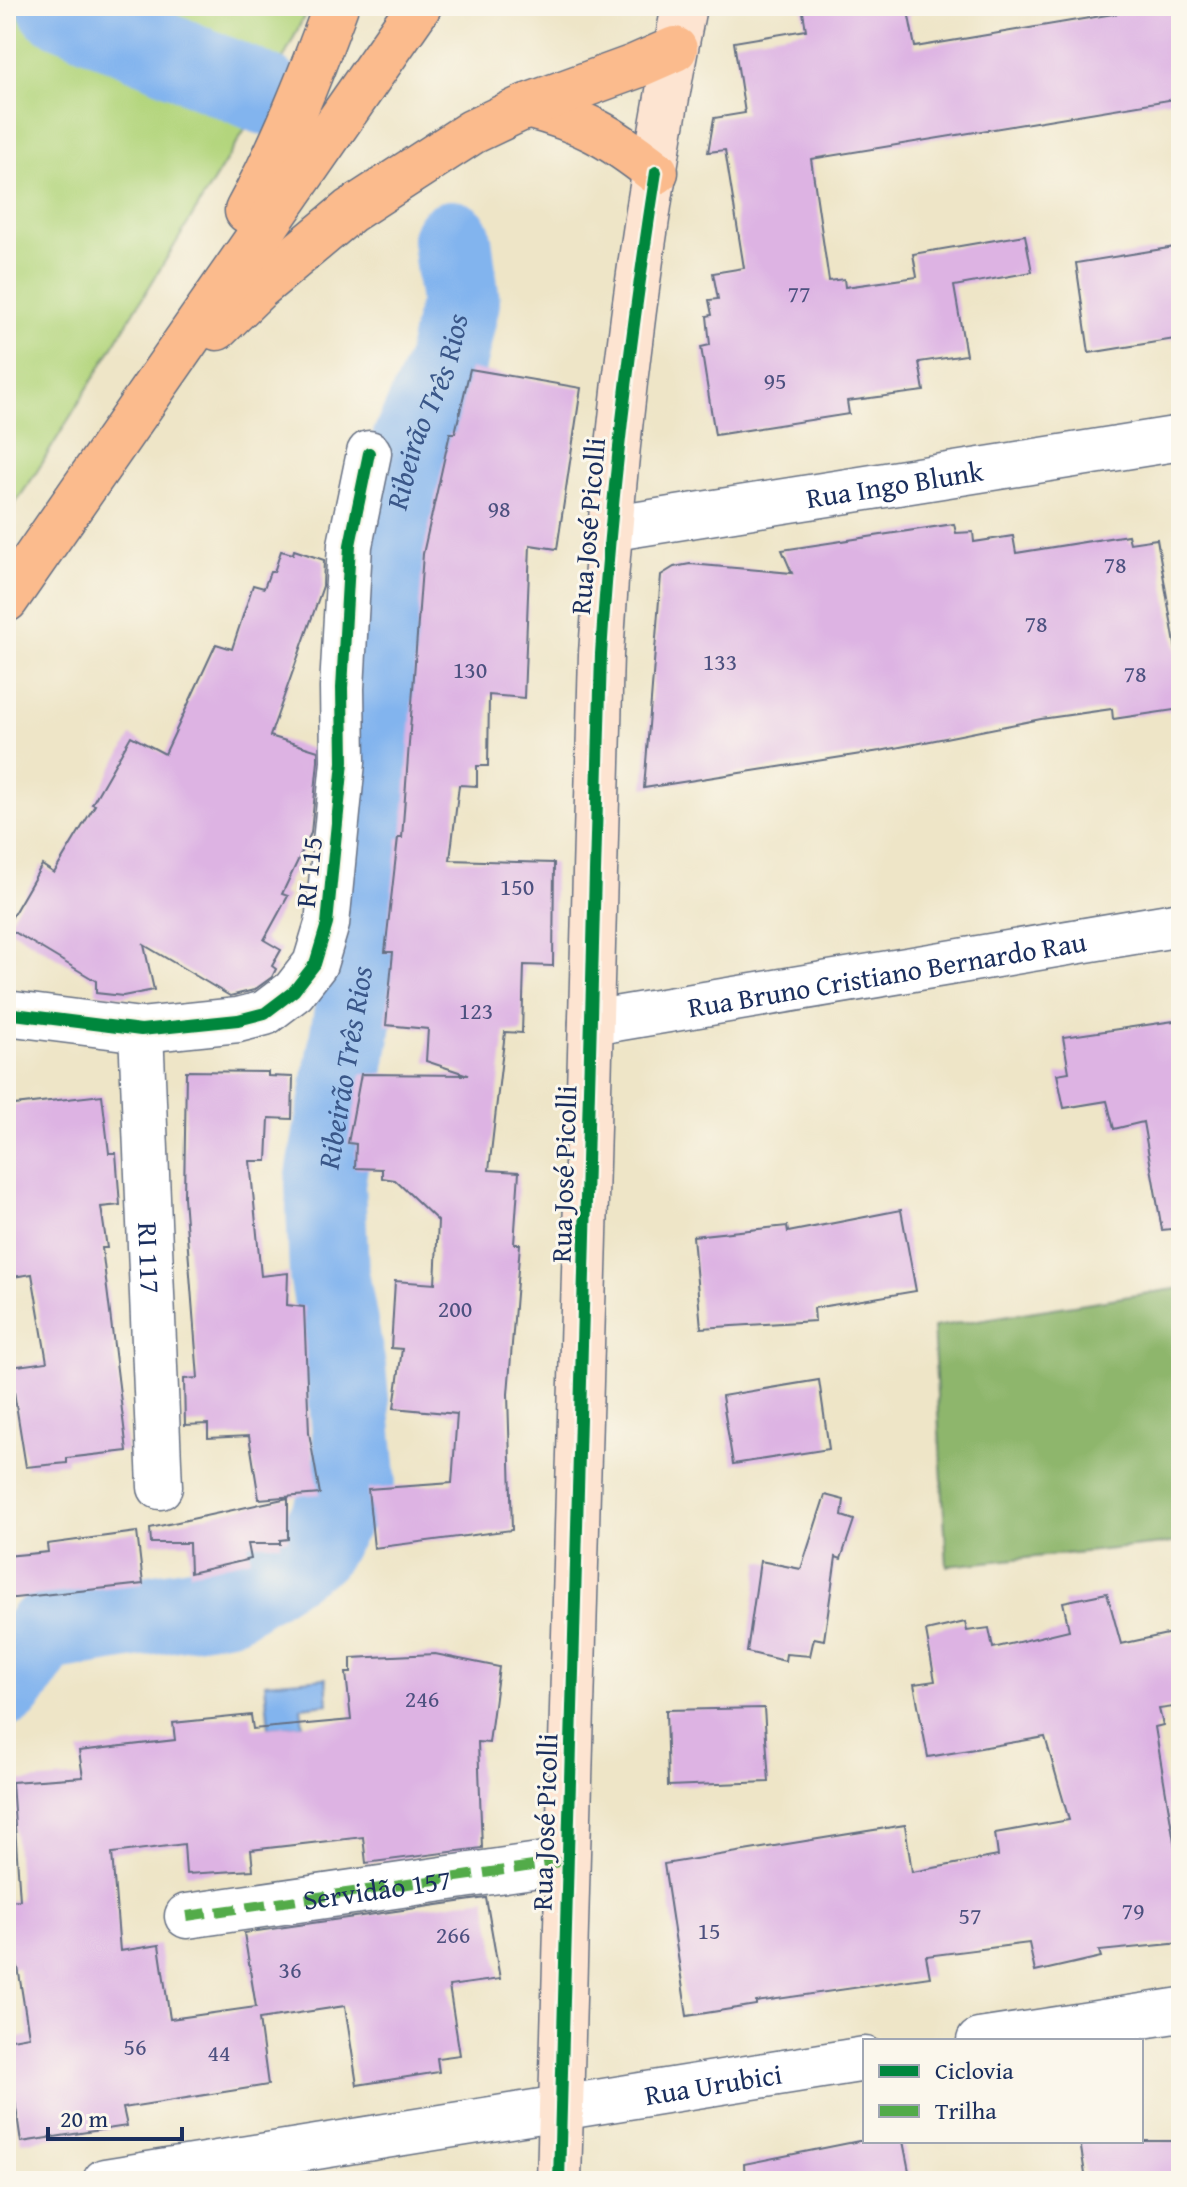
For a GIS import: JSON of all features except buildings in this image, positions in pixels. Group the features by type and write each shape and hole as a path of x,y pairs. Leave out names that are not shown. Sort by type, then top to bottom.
{"highway":[{"path":"147,396 264,180 309,79 336,6"},
{"path":"6,600 419,6"},
{"path":"147,396 258,288 350,211 472,132 527,106 675,49"},
{"path":"527,106 594,128 656,172"}],"street":[{"name":"Rua José Picolli","path":"559,2181 601,654 608,529 632,324 684,6"},
{"name":"Rua Ingo Blunk","path":"608,529 1181,438"},
{"name":"RI 115","path":"6,1013 141,1030 238,1020 265,1013 294,991 315,964 327,924 343,762 342,688 350,545 369,453"},
{"name":"Rua Bruno Cristiano Bernardo Rau","path":"591,1023 1181,924"},
{"name":"RI 117","path":"141,1030 160,1487"},
{"name":"Servidão 157","path":"187,1916 567,1861"},
{"path":"992,2039 1181,2010"},
{"name":"Rua Urubici","path":"105,2181 863,2059"}],"green space":[{"path":"6,6 309,6 266,95 36,473 6,517"},
{"path":"1181,1288 1181,1542 947,1566 933,1327"}],"water":[{"path":"326,1678 328,1704 301,1707 303,1725 269,1728 265,1683"}],"waterway":[{"name":"Ribeirão Três Rios","path":"58,6 266,95"},
{"name":"Ribeirão Três Rios","path":"6,1687 43,1633 229,1602 312,1549 356,1476 346,1368 329,1274 325,1183 378,868 364,807 378,774 394,715 385,551 412,441 445,368 460,302 452,240"}],"marked path":[{"path":"187,1916 567,1861"}],"cycle path":[{"path":"559,2181 601,654 623,412 656,172"},
{"path":"6,1013 141,1030 238,1020 265,1013 294,991 315,964 327,924 343,762 342,688 350,545 369,453"}]}
